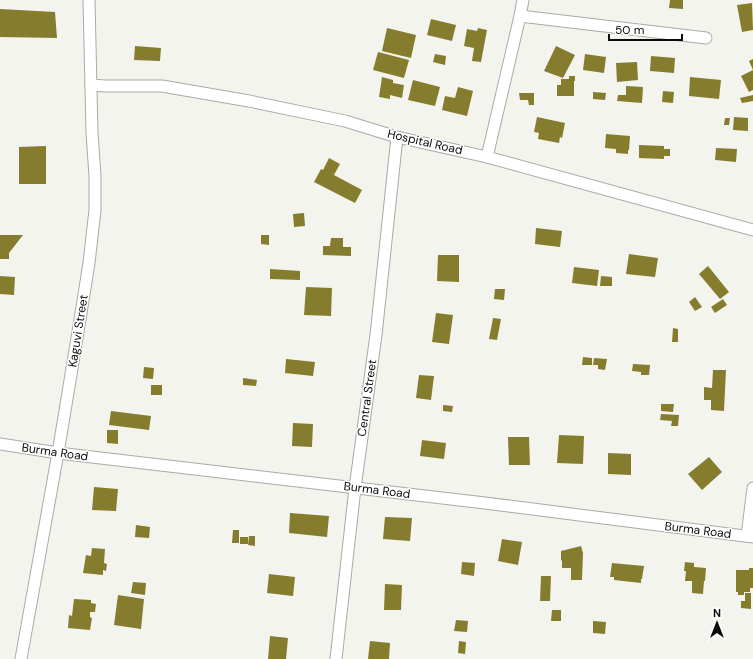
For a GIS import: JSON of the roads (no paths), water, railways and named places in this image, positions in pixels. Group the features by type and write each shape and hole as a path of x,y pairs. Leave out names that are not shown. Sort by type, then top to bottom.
{"street":[{"name":"Kaguvi Street","path":"21,659 58,453 89,263 95,210 89,0"},
{"path":"487,157 523,0"},
{"path":"520,16 706,38"},
{"name":"Hospital Road","path":"91,85 162,86 249,101 345,121 397,137 487,157 753,230"},
{"name":"Central Street","path":"336,659 355,488 376,335 397,137"},
{"name":"Burma Road","path":"0,444 58,453 485,503 750,536"},
{"path":"750,536 753,488"}]}
